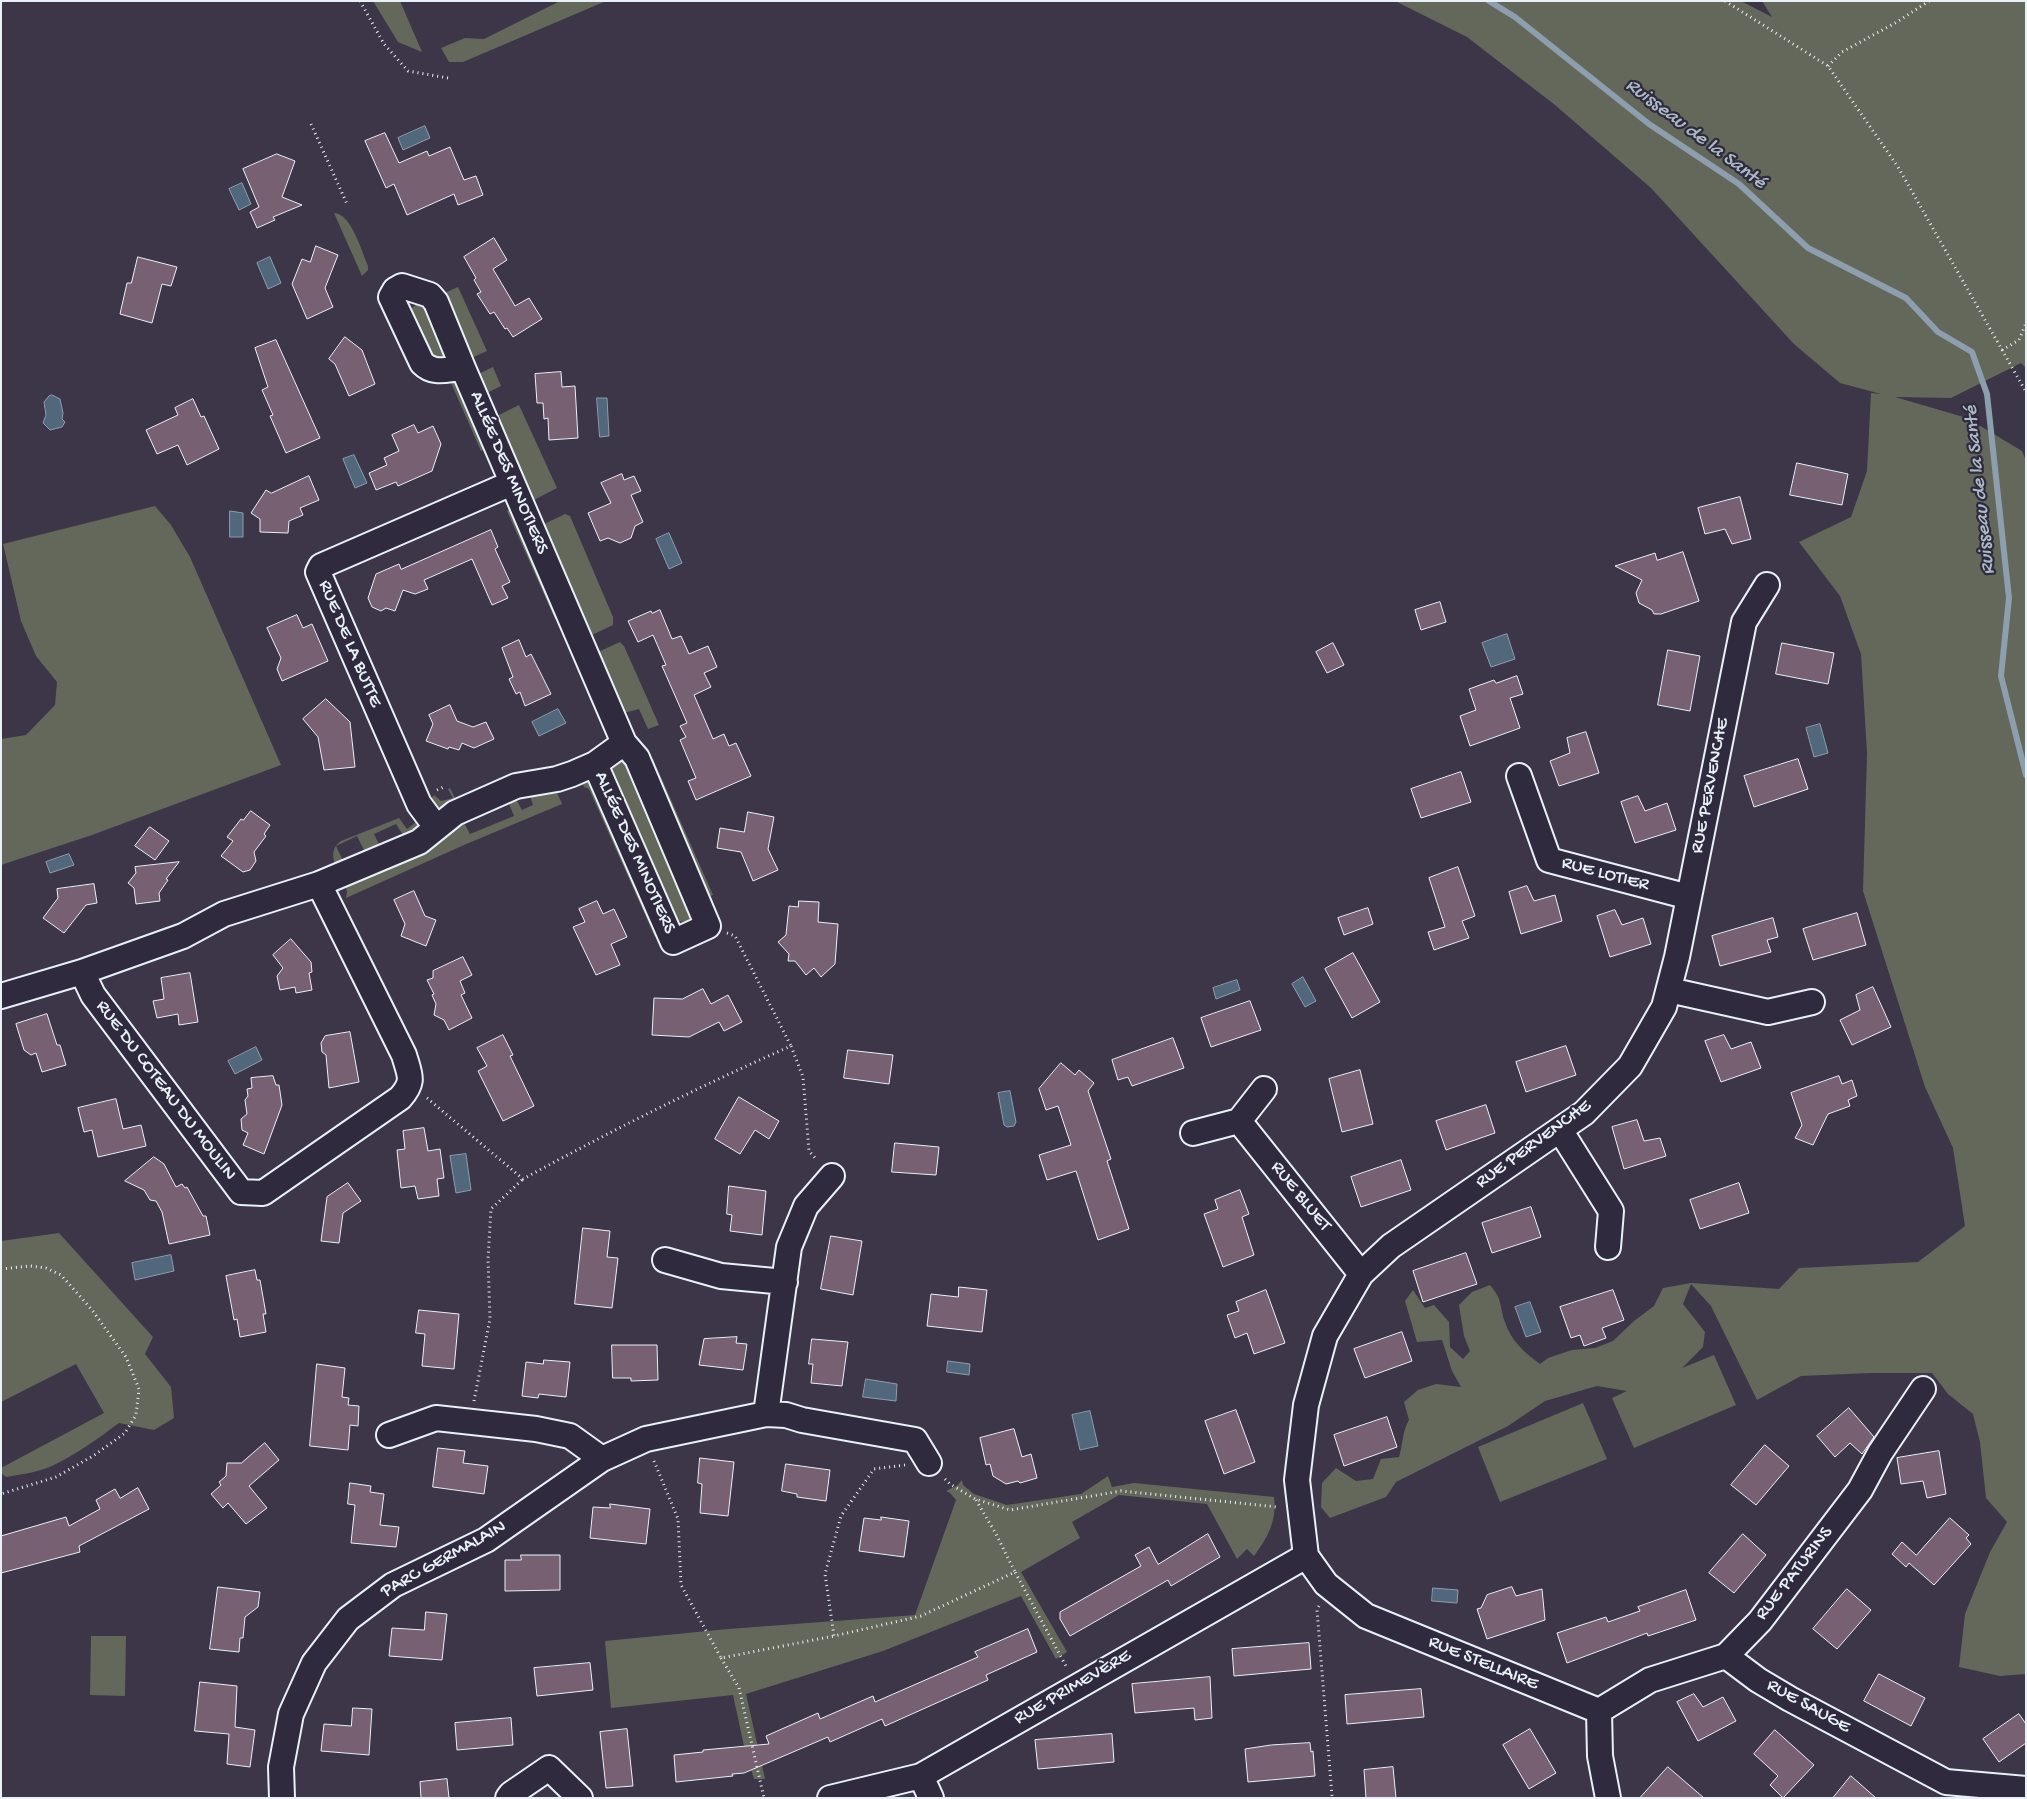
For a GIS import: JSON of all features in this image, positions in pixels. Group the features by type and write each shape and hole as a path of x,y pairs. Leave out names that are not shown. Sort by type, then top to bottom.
{"street":[{"name":"ALLÉE DES MINOTIERS","path":"462,368 624,743 636,758 708,926 673,942 595,764"},
{"name":"RUE DE LA BUTTE","path":"436,827 419,804 318,572 321,566 512,483"},
{"name":"RUE PERVENCHE","path":"1306,1556 1297,1480 1306,1405 1325,1336 1361,1274 1391,1246 1584,1113 1630,1066 1664,1007 1689,897 1744,622 1767,585"},
{"name":"ALLÉE DES MINOTIERS","path":"319,884 419,842 455,813 516,786 557,779 595,764 624,743"},
{"name":"RUE LOTIER","path":"1519,776 1549,860 1689,897"},
{"path":"1,996 82,972 183,936 224,914 319,884 404,1056 410,1076 409,1087"},
{"name":"RUE DU COTEAU DU MOULIN","path":"82,972 93,995 241,1192 263,1193 400,1098 409,1087"},
{"path":"1669,990 1768,1012 1812,1002"},
{"path":"1194,1133 1239,1121 1264,1089"},
{"name":"RUE BLUET","path":"1239,1121 1361,1274"},
{"path":"1560,1130 1611,1211 1608,1247"},
{"path":"766,1414 789,1247 806,1206 832,1176"},
{"path":"665,1260 721,1276 785,1282"},
{"name":"RUE PATURINS","path":"1726,1656 1760,1621 1860,1490 1880,1453 1923,1389"},
{"name":"PARC GERMALAIN","path":"282,1798 281,1767 291,1714 314,1663 348,1618 393,1586 486,1540 602,1459 646,1439 766,1414 786,1415 802,1420 915,1440 929,1463"},
{"path":"389,1435 436,1418 536,1429 570,1436 602,1459"},
{"name":"RUE STELLAIRE","path":"1306,1556 1326,1584 1366,1616 1599,1711"},
{"name":"RUE PRIMEVÈRE","path":"830,1798 921,1776 1306,1556"},
{"path":"1608,1798 1600,1756 1599,1711 1650,1680 1726,1656"},
{"name":"RUE SAUGE","path":"1726,1656 1758,1680 1790,1700 1946,1782 2026,1788"},
{"path":"509,1796 549,1768 580,1798"},
{"path":"921,1776 931,1798"}],"path":[{"path":"360,1 384,44 408,70 448,78"},
{"path":"1725,1 1828,66 1898,167 2026,392"},
{"path":"1828,66 1842,52 1897,22 1928,1"},
{"path":"311,124 347,204"},
{"path":"2002,350 2019,340 2026,323"},
{"path":"438,790 446,786"},
{"path":"708,926 736,936 791,1046 803,1077 809,1151 832,1176"},
{"path":"470,1422 490,1319 488,1259 491,1209 523,1178 611,1131 791,1046"},
{"path":"409,1087 424,1096 523,1178"},
{"path":"1,1269 30,1266 46,1268 61,1275 92,1310 126,1357 139,1389 136,1415 125,1433 93,1456 56,1476 1,1494"},
{"path":"646,1439 678,1519 681,1585 739,1688 764,1798"},
{"path":"834,1636 825,1574 841,1516 874,1469 929,1463 950,1484 975,1499 1010,1510 1121,1491 1277,1507 1302,1517"},
{"path":"975,1499 996,1534 1077,1686"},
{"path":"721,1658 834,1636 921,1616 1015,1572"},
{"path":"1326,1584 1317,1610 1332,1796 1330,1798"}],"green space":[{"path":"373,1 400,1 422,52 398,42"},
{"path":"560,1 606,1 463,62 449,62 441,48 465,38 484,39"},
{"path":"1395,1 1741,1 1772,17 1762,1 2026,1 2026,368 2021,363 1951,398 1895,397 1967,418 2022,451 2026,461 2026,1674 2000,1676 1959,1667 1965,1614 1990,1552 2007,1522 1986,1498 1980,1442 1973,1414 1948,1394 1932,1373 1801,1376 1757,1400 1711,1306 1691,1284 1683,1304 1705,1332 1703,1347 1682,1368 1714,1355 1736,1405 1634,1448 1612,1398 1627,1391 1597,1386 1545,1401 1508,1426 1396,1482 1386,1497 1330,1518 1321,1507 1322,1483 1336,1468 1356,1481 1373,1479 1381,1459 1399,1457 1409,1420 1404,1402 1418,1390 1436,1384 1461,1387 1452,1371 1442,1340 1417,1342 1405,1301 1413,1290 1425,1308 1434,1305 1449,1322 1450,1347 1463,1359 1470,1351 1464,1336 1459,1305 1472,1292 1490,1285 1499,1299 1505,1322 1511,1335 1524,1351 1540,1364 1548,1358 1572,1350 1595,1348 1613,1341 1634,1321 1654,1306 1663,1288 1691,1283 1779,1289 1799,1268 1918,1262 1965,1226 1953,1148 1925,1087 1863,891 1867,753 1861,654 1840,596 1799,542 1851,517 1867,471 1871,393 1881,394 1840,383 1794,344 1651,188 1555,105 1467,37"},
{"path":"334,213 346,219 359,243 368,266 368,270 362,276"},
{"path":"458,287 487,351 469,359 440,295"},
{"path":"419,302 428,303 447,359 432,359 411,314 412,308"},
{"path":"493,367 501,386 485,394 476,375"},
{"path":"448,376 455,378 488,448 481,451"},
{"path":"519,405 557,488 532,501 495,417"},
{"path":"155,506 171,525 190,557 281,765 92,835 1,865 1,739 26,735 55,705 57,682 36,656 21,621 3,544"},
{"path":"514,507 562,616 555,619 507,511"},
{"path":"565,514 570,516 613,617 613,625 590,636 542,525"},
{"path":"620,642 624,646 659,725 648,729 639,709 624,713 598,652"},
{"path":"653,759 713,895 705,894 646,762"},
{"path":"617,761 627,762 693,915 687,921 682,922 674,919 608,769"},
{"path":"590,777 660,933 655,937 589,789 584,787 581,779"},
{"path":"450,788 457,802 441,808 428,803 434,795 441,801 453,798 448,789"},
{"path":"556,790 562,804 464,845 346,898 347,891 345,886 462,819 470,834 514,816 507,799 516,799 522,810 533,805 530,796"},
{"path":"412,815 420,825 419,828 405,838 396,824 374,834 381,848 366,854 357,836 336,846 341,841 399,818 407,829 415,823"},
{"path":"336,846 344,863 336,867 333,853"},
{"path":"59,1233 153,1337 145,1354 171,1387 174,1418 154,1430 119,1423 88,1445 50,1467 6,1477 1,1473 1,1468 104,1413 76,1364 1,1402 1,1241"},
{"path":"1583,1403 1607,1459 1500,1502 1478,1447"},
{"path":"1108,1476 1112,1487 1134,1483 1274,1497 1273,1521 1254,1556 1247,1549 1237,1559 1207,1504 1119,1495 1072,1522 1080,1538 1021,1572 1067,1652 1056,1659 1021,1596 883,1651 746,1694 765,1779 754,1779 744,1746 733,1695 611,1708 605,1641 728,1629 915,1615 956,1500 946,1491 958,1485 962,1480 963,1485 974,1494 1007,1505 1081,1494"},
{"path":"91,1636 126,1636 125,1696 90,1695"}],"water":[{"path":"425,126 430,138 403,150 398,138"},
{"path":"242,183 251,204 239,210 229,189"},
{"path":"270,257 281,283 268,289 257,263"},
{"path":"52,395 60,399 63,413 62,419 65,422 62,427 50,430 43,423 46,415 44,402"},
{"path":"597,398 607,398 609,436 600,437"},
{"path":"354,455 367,483 355,488 343,459"},
{"path":"230,511 243,513 243,537 230,537"},
{"path":"669,533 682,563 669,569 656,539"},
{"path":"1507,634 1515,659 1491,667 1482,643"},
{"path":"558,709 566,723 539,736 532,722"},
{"path":"1820,724 1828,753 1814,757 1806,728"},
{"path":"69,854 74,865 50,873 46,862"},
{"path":"1303,977 1316,1001 1305,1007 1292,984"},
{"path":"1237,980 1240,990 1216,999 1213,988"},
{"path":"256,1047 262,1060 235,1074 228,1061"},
{"path":"1010,1091 1016,1122 1014,1126 1007,1127 1004,1125 998,1093"},
{"path":"466,1154 471,1190 456,1193 450,1156"},
{"path":"171,1255 174,1271 135,1280 132,1263"},
{"path":"1530,1302 1541,1332 1526,1337 1515,1307"},
{"path":"948,1361 970,1364 969,1375 947,1372"},
{"path":"866,1379 897,1384 896,1401 863,1397"},
{"path":"1090,1411 1098,1446 1080,1450 1072,1415"},
{"path":"1433,1588 1458,1590 1457,1603 1432,1601"}],"building":[{"path":"385,133 399,163 427,151 429,156 450,147 464,180 476,176 483,195 458,205 454,194 407,215 394,184 386,188 365,141"},
{"path":"277,154 295,161 282,197 302,205 273,217 275,220 257,228 250,212 259,207 243,169"},
{"path":"494,238 507,260 493,269 515,306 529,298 542,319 513,337 507,328 505,329 494,312 490,314 477,294 481,292 474,280 476,278 464,257"},
{"path":"316,246 338,255 325,288 333,307 307,319 292,284 302,259 310,262"},
{"path":"138,257 177,267 171,286 162,284 152,323 120,314 127,283 131,283"},
{"path":"345,337 362,350 375,384 349,396 335,364 329,359"},
{"path":"276,340 320,438 286,453 270,416 273,415 262,390 268,387 255,348"},
{"path":"561,372 562,387 575,386 578,438 549,440 548,418 544,419 543,403 537,403 535,374"},
{"path":"193,399 201,417 204,416 219,449 187,465 178,445 157,454 146,430 178,415 175,408"},
{"path":"414,425 418,433 433,426 441,444 432,471 398,486 396,482 376,490 369,473 387,465 384,458 399,451 392,435"},
{"path":"1797,463 1848,474 1842,505 1790,495"},
{"path":"622,474 624,480 634,476 641,491 631,495 643,522 635,526 631,538 620,543 608,538 600,541 588,513 611,503 601,483"},
{"path":"309,476 319,500 300,508 303,515 289,521 288,533 260,532 260,519 251,513 266,490 271,493"},
{"path":"1740,497 1751,539 1732,544 1725,529 1705,534 1698,508"},
{"path":"491,530 498,547 495,549 510,582 502,586 508,598 492,605 472,559 424,580 428,589 415,594 403,590 395,611 386,608 381,611 372,607 368,598 376,574 399,564 401,569"},
{"path":"1683,552 1699,601 1661,614 1654,614 1652,610 1639,603 1636,593 1642,580 1615,566 1655,553 1657,560"},
{"path":"1440,602 1446,622 1421,630 1415,610"},
{"path":"660,610 672,639 681,636 689,654 708,646 717,667 704,673 711,687 694,695 713,739 724,734 729,746 736,743 751,776 696,800 688,781 696,778 680,740 686,737 680,726 687,723 662,666 666,665 653,635 638,642 628,621 651,611 652,613"},
{"path":"297,615 303,628 312,624 328,661 282,681 277,669 281,658 267,628"},
{"path":"519,640 526,657 531,654 551,694 525,706 520,692 516,694 509,679 513,677 502,648"},
{"path":"1333,643 1344,665 1327,673 1316,652"},
{"path":"1782,643 1834,653 1828,684 1776,674"},
{"path":"1668,650 1700,656 1690,711 1658,705"},
{"path":"1517,676 1523,694 1510,698 1520,728 1470,746 1460,716 1476,710 1469,689 1494,680 1496,683"},
{"path":"326,699 350,722 355,767 324,770 318,737 303,719"},
{"path":"450,705 457,721 473,727 486,722 494,739 474,748 462,743 459,750 449,747 448,749 426,741 433,724 429,715"},
{"path":"1586,732 1599,773 1559,786 1550,761 1570,753 1567,738"},
{"path":"1798,759 1808,789 1754,807 1744,776"},
{"path":"1461,772 1471,802 1421,818 1411,789"},
{"path":"1638,796 1645,811 1667,803 1676,830 1635,843 1621,802"},
{"path":"251,811 270,825 264,834 266,836 254,852 256,861 250,870 243,872 221,856 233,841 227,837 241,819 243,820"},
{"path":"748,812 774,817 768,849 778,870 753,881 741,852 717,848 720,828 744,832"},
{"path":"150,827 169,841 155,860 135,846"},
{"path":"179,862 166,879 168,880 159,893 160,901 136,904 134,888 128,883 136,873 135,867"},
{"path":"1458,867 1475,916 1462,921 1469,938 1434,950 1428,932 1445,927 1429,878"},
{"path":"94,884 97,903 86,905 64,933 43,918 58,898 57,889"},
{"path":"1527,886 1534,901 1555,895 1562,921 1521,934 1509,892"},
{"path":"414,891 425,916 436,920 426,946 401,936 405,924 394,900"},
{"path":"597,901 603,914 614,909 627,937 611,944 620,965 596,975 573,927 585,922 579,909"},
{"path":"799,901 819,902 818,922 838,924 835,964 821,977 814,968 806,975 795,961 788,961 789,954 778,942 786,935 789,906 798,907"},
{"path":"1368,908 1373,924 1344,935 1338,918"},
{"path":"1615,910 1622,925 1643,918 1651,944 1610,957 1597,916"},
{"path":"1857,913 1866,945 1813,960 1803,929"},
{"path":"1773,918 1778,937 1767,940 1771,952 1720,966 1712,936"},
{"path":"291,939 311,962 312,972 309,973 312,990 296,993 295,987 280,990 277,976 283,968 273,955"},
{"path":"1353,953 1380,1002 1352,1018 1325,969"},
{"path":"463,957 472,975 460,981 465,993 461,995 472,1018 449,1030 444,1020 434,1015 436,1004 432,995 434,994 427,980 433,978 433,971"},
{"path":"190,973 198,1022 179,1025 178,1014 157,1018 153,1001 164,999 161,978"},
{"path":"1873,987 1891,1027 1852,1045 1840,1020 1860,1010 1856,995"},
{"path":"703,989 711,1004 728,995 742,1022 724,1031 719,1022 689,1037 652,1035 654,998 682,999"},
{"path":"1250,1001 1261,1030 1211,1047 1201,1018"},
{"path":"47,1014 66,1065 42,1072 36,1053 31,1055 24,1050 16,1024"},
{"path":"350,1032 359,1082 329,1088 326,1055 322,1052 321,1043 325,1036"},
{"path":"503,1035 513,1055 510,1056 534,1106 503,1121 478,1071 487,1066 477,1048"},
{"path":"1724,1035 1731,1049 1751,1042 1761,1068 1721,1082 1705,1041"},
{"path":"1173,1038 1184,1068 1132,1086 1128,1077 1118,1080 1112,1060"},
{"path":"1566,1046 1576,1075 1526,1092 1516,1062"},
{"path":"848,1050 893,1055 889,1084 844,1078"},
{"path":"1061,1063 1075,1075 1079,1070 1094,1083 1088,1091 1111,1159 1107,1161 1129,1229 1098,1240 1076,1171 1047,1180 1039,1155 1071,1145 1058,1106 1046,1110 1039,1089"},
{"path":"1360,1070 1373,1124 1342,1132 1329,1079"},
{"path":"273,1076 276,1085 279,1085 282,1105 264,1154 243,1145 248,1133 242,1130 241,1119 247,1114 245,1100 248,1096 247,1089 252,1088 251,1078"},
{"path":"1839,1076 1842,1084 1852,1080 1857,1096 1848,1100 1850,1106 1828,1114 1813,1145 1795,1138 1802,1125 1791,1093"},
{"path":"739,1097 779,1121 769,1139 755,1130 740,1154 715,1139"},
{"path":"116,1099 123,1129 141,1125 146,1146 98,1157 92,1130 84,1132 78,1108"},
{"path":"1486,1105 1495,1133 1446,1150 1436,1121"},
{"path":"1637,1120 1644,1141 1660,1138 1666,1156 1624,1169 1612,1127"},
{"path":"424,1128 428,1151 440,1149 444,1178 437,1179 439,1196 418,1199 415,1186 401,1188 397,1150 405,1149 403,1131"},
{"path":"895,1143 939,1147 936,1175 892,1172"},
{"path":"154,1157 164,1164 176,1187 182,1184 185,1188 187,1187 203,1216 206,1216 210,1235 169,1244 162,1212 156,1201 150,1200 144,1190 125,1181"},
{"path":"1401,1160 1411,1190 1361,1207 1351,1177"},
{"path":"348,1183 361,1201 343,1213 339,1243 321,1241 327,1197"},
{"path":"1739,1183 1749,1213 1700,1229 1690,1200"},
{"path":"729,1186 766,1191 762,1235 730,1231 732,1215 727,1214"},
{"path":"1240,1190 1249,1214 1242,1217 1254,1255 1223,1267 1204,1214 1218,1209 1215,1200"},
{"path":"1531,1207 1541,1237 1492,1253 1482,1223"},
{"path":"583,1228 610,1231 607,1257 618,1258 612,1308 575,1304"},
{"path":"831,1236 862,1241 853,1295 821,1289"},
{"path":"1466,1253 1477,1284 1423,1302 1413,1271"},
{"path":"255,1270 257,1280 260,1280 266,1314 263,1314 266,1332 240,1337 237,1319 234,1320 226,1276"},
{"path":"959,1287 987,1290 982,1332 927,1326 931,1294 958,1297"},
{"path":"1266,1290 1285,1343 1254,1354 1247,1333 1235,1338 1227,1315 1239,1311 1236,1302"},
{"path":"1613,1290 1624,1320 1602,1328 1606,1338 1584,1346 1580,1335 1571,1338 1560,1307"},
{"path":"419,1310 459,1314 454,1369 422,1366 425,1334 416,1333"},
{"path":"1402,1332 1412,1361 1365,1378 1354,1349"},
{"path":"737,1337 736,1343 747,1344 743,1370 699,1365 704,1339"},
{"path":"812,1339 848,1342 842,1386 811,1383 813,1364 809,1364"},
{"path":"612,1345 657,1345 658,1380 631,1381 631,1378 613,1378"},
{"path":"544,1360 570,1362 566,1397 539,1394 538,1398 522,1396 526,1362 543,1364"},
{"path":"317,1364 345,1368 342,1397 349,1398 348,1405 359,1406 358,1426 350,1425 348,1450 310,1446"},
{"path":"1849,1408 1874,1437 1862,1454 1850,1443 1835,1457 1817,1436"},
{"path":"1236,1410 1255,1462 1224,1474 1205,1421"},
{"path":"1387,1417 1397,1447 1344,1466 1334,1435"},
{"path":"1014,1429 1022,1457 1031,1454 1037,1478 1020,1483 1018,1481 1006,1484 993,1476 990,1464 986,1465 980,1438"},
{"path":"265,1443 279,1460 249,1486 267,1508 246,1524 228,1503 223,1508 211,1494 221,1485 219,1482 226,1476 227,1463 241,1463"},
{"path":"1765,1445 1789,1466 1756,1505 1731,1485"},
{"path":"438,1448 465,1451 463,1463 488,1466 484,1494 433,1487"},
{"path":"1939,1451 1946,1494 1927,1498 1923,1481 1901,1484 1897,1458"},
{"path":"700,1458 734,1462 728,1516 700,1513 702,1484 698,1483"},
{"path":"786,1464 830,1470 826,1501 797,1497 797,1494 782,1491"},
{"path":"350,1483 371,1486 370,1492 384,1494 380,1525 399,1527 396,1547 351,1543 355,1505 348,1504"},
{"path":"138,1488 149,1509 79,1546 80,1552 1,1573 1,1536 66,1517 69,1526 100,1509 96,1500 115,1489 120,1498"},
{"path":"610,1504 650,1509 646,1544 590,1538 593,1507 610,1508"},
{"path":"881,1517 909,1521 904,1557 859,1551 864,1518 881,1520"},
{"path":"1950,1518 1969,1535 1966,1538 1971,1544 1934,1585 1909,1563 1906,1567 1892,1554 1902,1542 1916,1555"},
{"path":"1208,1534 1220,1557 1171,1586 1168,1580 1070,1636 1060,1619 1060,1612 1141,1566 1135,1555 1149,1547 1158,1564"},
{"path":"1743,1534 1766,1555 1734,1593 1709,1573"},
{"path":"521,1555 560,1555 560,1590 505,1591 505,1560 521,1560"},
{"path":"218,1587 260,1592 258,1607 245,1617 243,1638 240,1638 239,1652 210,1649"},
{"path":"1512,1587 1516,1596 1542,1589 1545,1620 1487,1639 1477,1609 1481,1608 1487,1595"},
{"path":"1847,1589 1871,1610 1837,1649 1813,1629"},
{"path":"1686,1590 1696,1620 1648,1636 1647,1633 1567,1663 1557,1633 1606,1617 1608,1622 1640,1611 1638,1607"},
{"path":"426,1612 447,1614 442,1660 389,1656 392,1628 424,1630"},
{"path":"1028,1629 1037,1652 986,1675 988,1680 885,1726 882,1719 830,1742 828,1737 744,1773 732,1774 733,1776 676,1782 674,1755 703,1752 703,1750 769,1744 766,1736 818,1713 820,1719 873,1696 875,1702 978,1657 975,1652"},
{"path":"1309,1643 1311,1669 1234,1676 1232,1649"},
{"path":"590,1663 593,1690 537,1696 534,1668"},
{"path":"1879,1674 1925,1698 1911,1726 1864,1701"},
{"path":"1210,1677 1212,1718 1195,1720 1194,1708 1135,1713 1132,1684"},
{"path":"200,1682 237,1686 235,1727 255,1730 250,1767 227,1764 229,1734 195,1731"},
{"path":"1421,1689 1424,1717 1347,1724 1345,1695"},
{"path":"1694,1694 1703,1707 1723,1697 1736,1721 1698,1741 1677,1702"},
{"path":"353,1708 372,1709 369,1755 321,1751 324,1724 351,1726"},
{"path":"2019,1714 2026,1724 2026,1743 1999,1762 1983,1739"},
{"path":"511,1718 513,1745 457,1750 455,1723"},
{"path":"627,1729 633,1786 606,1788 600,1732"},
{"path":"1530,1729 1556,1773 1529,1789 1503,1745"},
{"path":"1775,1730 1814,1765 1783,1798 1770,1785 1778,1776 1754,1754"},
{"path":"1112,1734 1114,1762 1038,1769 1035,1740"},
{"path":"1310,1743 1311,1752 1313,1751 1315,1776 1248,1782 1245,1749 1271,1745"},
{"path":"1393,1767 1396,1798 1366,1798 1364,1770"},
{"path":"1668,1767 1704,1798 1640,1798"},
{"path":"1851,1776 1876,1798 1833,1798"},
{"path":"447,1779 449,1798 421,1798 420,1782"}],"waterway":[{"name":"Ruisseau de la Santé","path":"1489,1 1515,17 1649,124 1739,184 1808,248 1906,298 1938,332 1972,352 1987,394 2009,598 2001,676 2026,775"}]}
